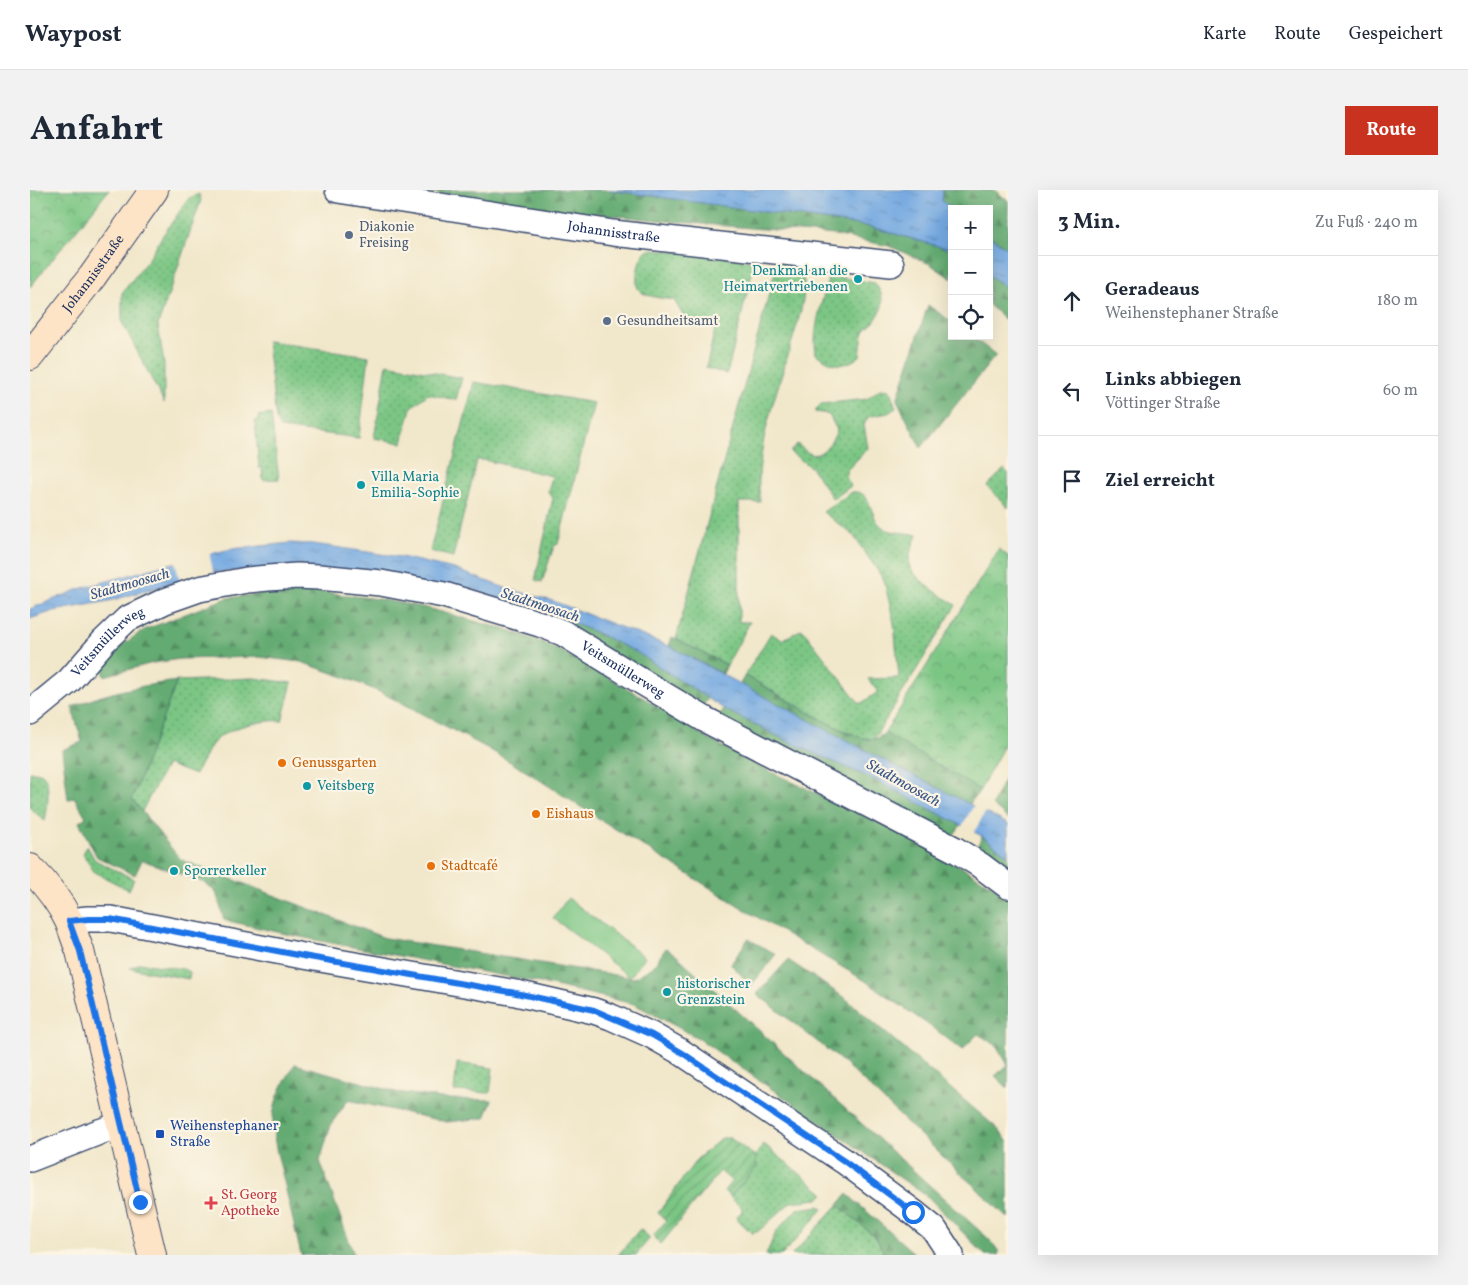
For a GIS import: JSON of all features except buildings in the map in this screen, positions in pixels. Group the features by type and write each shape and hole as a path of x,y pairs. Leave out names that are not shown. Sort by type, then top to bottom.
{"main road":[{"name":"Johannisstraße","path":"30,356 92,276 154,190"},
{"path":"30,868 39,877 69,921 80,951 152,1255"}],"street":[{"name":"Johannisstraße","path":"338,190 613,233 891,264"},
{"name":"Veitsmüllerweg","path":"30,713 69,681 104,641 127,619 198,585 297,576 381,583 444,595 540,624 563,633 706,720 956,850 1008,886"},
{"path":"69,921 110,919 303,956 516,993 594,1010 652,1035 681,1052 844,1161 934,1229 951,1255"},
{"path":"30,1159 121,1125"}],"green space":[{"path":"30,190 109,190 30,287"},
{"path":"417,190 609,190 867,226 948,249 948,276 930,264 889,246 835,235 508,205"},
{"path":"943,190 995,190 1008,201 1008,249 993,239 993,205 948,206 942,202"},
{"path":"199,194 201,200 158,325 164,364 164,403 122,322 122,293 147,261 189,198"},
{"path":"649,250 755,261 727,374 706,368 716,325 684,317 674,300 651,296 639,290 637,273 641,258"},
{"path":"780,253 799,269 803,277 804,293 798,323 766,429 760,463 760,502 739,502 739,622 750,622 727,665 676,639"},
{"path":"832,276 875,283 879,288 882,299 880,313 864,332 860,356 843,364 833,363 816,354 815,336 818,317 828,279"},
{"path":"993,278 1008,289 1008,322 993,309"},
{"path":"928,305 948,319 948,340 976,340 996,355 921,448 897,400"},
{"path":"267,341 369,356 359,438 280,428 276,419"},
{"path":"387,364 462,378 456,400 428,394 411,408 402,443 374,438"},
{"path":"474,382 594,403 558,544 554,546 542,582 535,580 553,498 548,492 552,476 477,460 453,557 430,551"},
{"path":"880,389 890,390 896,408 888,413 868,417 864,425 868,448 847,470 846,477 851,486 833,499 812,468 790,452 797,444 809,453 815,454 823,451 830,443 837,430 829,415 815,412 821,404 867,399"},
{"path":"271,414 279,479 263,480 262,467 259,468 255,421 259,420 258,416"},
{"path":"1004,469 1008,473 1008,508 987,486"},
{"path":"852,492 858,492 867,498 879,524 887,530 917,535 910,555 910,568 928,586 956,605 874,739 861,738 830,724 745,675 771,633 782,640 802,629 860,704 878,692 868,679 899,678 894,623 884,580 853,535 823,512"},
{"path":"999,549 1008,556 1008,738 980,790 885,733"},
{"path":"285,591 323,592 385,600 427,608 511,631 544,643 580,661 647,700 707,738 767,770 918,841 1008,895 1008,1065 996,1045 978,1034 962,1050 864,980 752,914 532,775 487,748 382,693 301,662 259,657 180,659 153,663 104,676 103,666 106,659 115,650 144,630 227,598"},
{"path":"550,614 593,631 638,653 708,698 701,709 545,623"},
{"path":"672,637 727,665 723,674 669,646"},
{"path":"745,675 810,713 849,733 874,739 885,733 980,790 969,805 740,684"},
{"path":"254,678 292,683 282,721 266,721 247,725 221,736 210,748 195,775 167,764 142,811 132,799 177,681"},
{"path":"177,681 132,799 180,859 385,938 634,978 653,967 666,948 992,1242 999,1252 998,1255 985,1255 928,1197 698,1038 634,1004 551,985 295,936 224,920 216,892 203,882 142,860 135,875 97,857 79,822 86,817 74,797 68,800 62,750 82,742 72,707 123,690"},
{"path":"724,709 802,748 873,779 961,825 953,836 717,719"},
{"path":"30,772 42,774 47,783 48,796 45,821 30,808"},
{"path":"1008,772 1008,819 992,805"},
{"path":"982,836 1008,855 1008,872 977,847"},
{"path":"87,846 95,860 134,879 129,890 94,872 83,854"},
{"path":"568,898 645,957 630,977 553,918"},
{"path":"748,939 776,954 751,986 731,964"},
{"path":"788,960 845,998 998,1129 1008,1142 1008,1218 843,1062 757,994"},
{"path":"140,963 183,969 190,972 189,979 130,968"},
{"path":"457,1063 493,1068 490,1093 454,1091"},
{"path":"295,1064 396,1092 449,1099 492,1100 485,1118 447,1122 348,1100 331,1124 320,1161 354,1255 301,1255 277,1152 273,1126 274,1109 278,1097 285,1080"},
{"path":"1008,1065 1008,1088 995,1076"},
{"path":"722,1138 730,1138 755,1156 757,1166 730,1197 724,1191 732,1181 720,1171 661,1244 653,1236 666,1221 658,1213 697,1159"},
{"path":"764,1144 823,1193 823,1195 819,1199 791,1202 757,1232 752,1233 736,1218 742,1211 742,1208 730,1197 757,1166 755,1156"},
{"path":"847,1194 916,1255 885,1255 876,1238 838,1205"},
{"path":"838,1205 876,1238 885,1255 792,1255"},
{"path":"820,1206 823,1209 782,1255 766,1255 776,1232 797,1209"},
{"path":"640,1229 650,1238 636,1255 618,1255"}],"water":[{"path":"609,190 943,190 942,201 948,206 948,249 867,226"},
{"path":"993,239 1008,249 1008,289 993,278"},
{"name":"Stadtmoosach","path":"291,543 314,544 401,557 454,569 508,589 553,601 669,646 1008,824 1008,855 982,836 873,779 802,748 724,709 638,653 593,631 550,614 292,568 219,572 109,601 54,611 30,619 30,609 82,588 231,549"}],"pier":[{"path":"209,552 214,576 180,583 175,560"},
{"path":"974,805 986,811 973,834 961,828"}],"place":[{"name":"Diakonie Freising","path":"349,235"},
{"name":"Denkmal an die Heimatvertriebenen","path":"858,279"},
{"name":"Gesundheitsamt","path":"607,321"},
{"name":"Villa Maria Emilia-Sophie","path":"361,485"},
{"name":"Genussgarten","path":"282,763"},
{"name":"Veitsberg","path":"307,786"},
{"name":"Eishaus","path":"536,814"},
{"name":"Stadtcafé","path":"431,866"},
{"name":"Sporrerkeller","path":"174,871"},
{"name":"historischer Grenzstein","path":"667,992"},
{"name":"Weihenstephaner Straße","path":"160,1134"},
{"name":"St. Georg Apotheke","path":"211,1203"}],"route":[{"path":"140,1202 96,1014 80,951 69,921 110,919 303,956 442,979 594,1010 652,1035 681,1052 844,1161 913,1212"}]}
